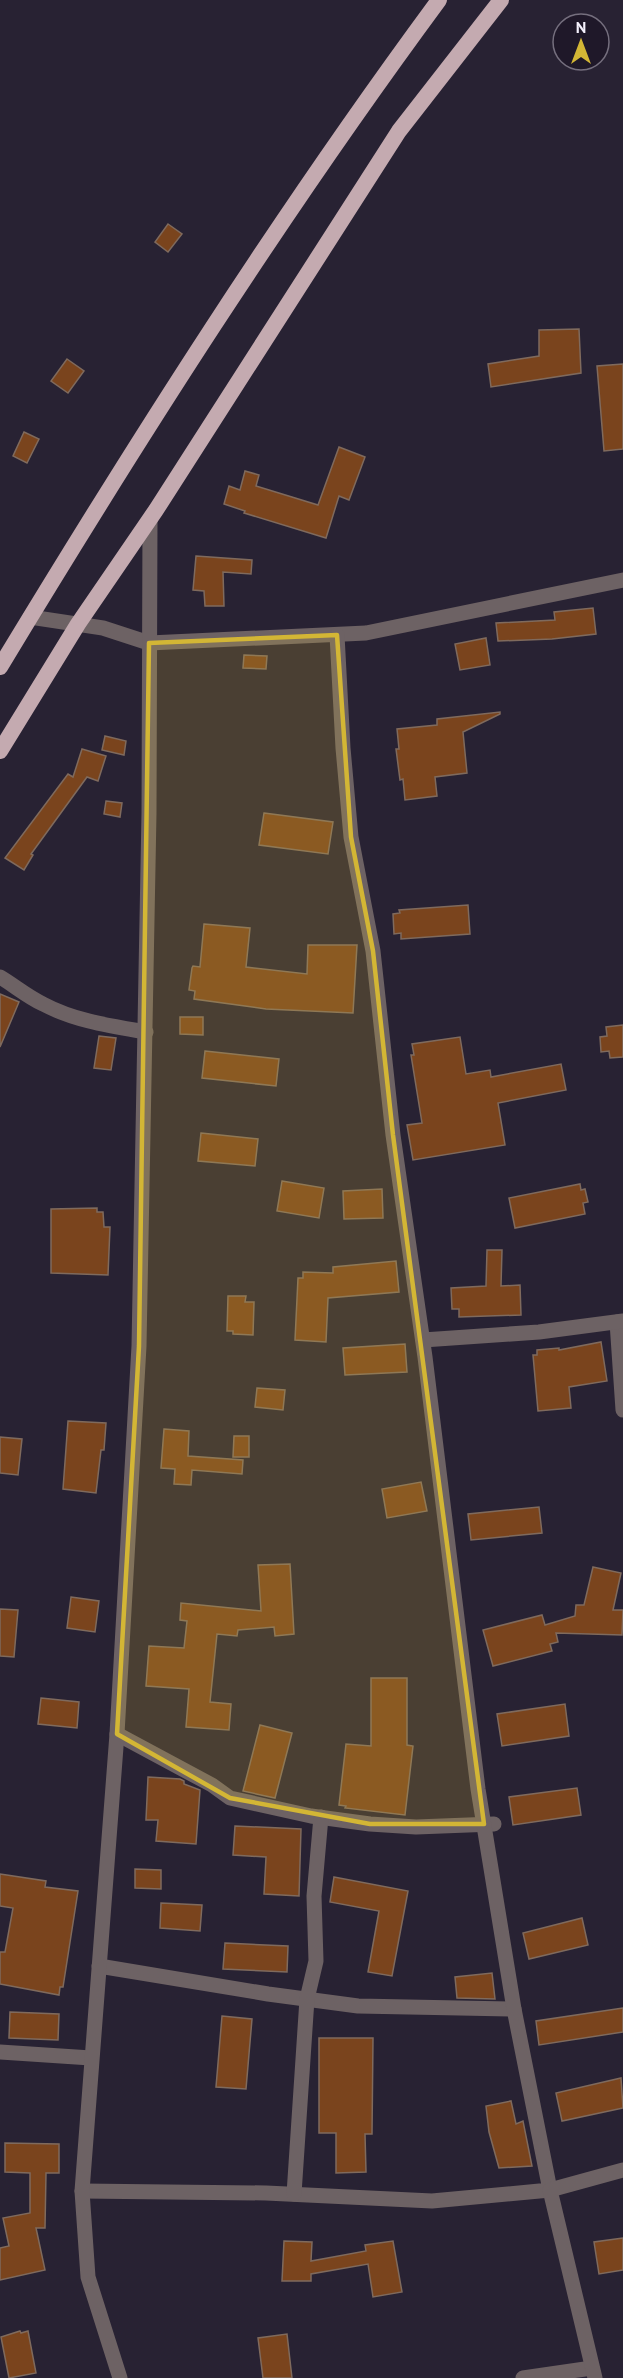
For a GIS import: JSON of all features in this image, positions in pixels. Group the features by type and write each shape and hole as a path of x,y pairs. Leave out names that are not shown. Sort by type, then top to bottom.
{"highway":[{"path":"0,667 207,334 369,96 439,0"},
{"path":"0,751 78,624 150,520 399,131 501,0"}],"street":[{"path":"120,2378 88,2277 82,2191 117,1734 140,1324 149,813 150,520"},
{"path":"30,616 103,627 149,643 337,635 366,633 623,580"},
{"path":"337,635 351,837 374,951 393,1135 423,1340 478,1789 514,2008 550,2190 593,2373 523,2378"},
{"path":"0,977 42,1004 64,1014 146,1032"},
{"path":"423,1340 539,1332 620,1322 623,1410"},
{"path":"117,1734 212,1785 230,1798 321,1817 416,1827 494,1824"},
{"path":"294,2194 307,1999 316,1960 314,1896 321,1817"},
{"path":"99,1966 358,2006 514,2008"},
{"path":"0,2052 91,2058"},
{"path":"82,2191 294,2194 432,2201 550,2190 623,2170"}],"highlighted area":[{"path":"337,635 351,837 373,951 393,1135 484,1824 370,1824 230,1798 117,1734 139,1346 149,643"}],"building":[{"path":"168,224 182,234 168,252 155,242"},
{"path":"579,329 581,373 491,387 488,364 539,356 539,330"},
{"path":"67,359 84,371 68,393 51,381"},
{"path":"623,364 623,449 604,451 597,366"},
{"path":"24,432 39,439 27,463 13,456"},
{"path":"339,447 365,457 349,500 339,496 326,538 244,513 245,511 224,504 229,486 240,490 245,471 259,475 256,486 318,505"},
{"path":"196,556 252,560 251,574 223,572 224,606 205,606 204,591 193,590"},
{"path":"593,608 596,634 552,639 498,641 496,623 555,620 554,612"},
{"path":"486,638 490,665 460,670 455,644"},
{"path":"244,655 267,656 266,669 243,668"},
{"path":"500,712 463,732 467,773 435,777 437,796 405,800 396,749 399,749 397,729 437,725 437,719"},
{"path":"105,736 126,741 124,755 102,750"},
{"path":"82,749 106,756 98,781 87,777 31,854 33,855 24,870 5,858 68,774 73,777"},
{"path":"106,801 122,803 120,817 104,814"},
{"path":"264,813 333,822 328,854 259,845"},
{"path":"468,905 470,934 401,939 401,933 394,934 393,914 400,913 399,910"},
{"path":"204,924 250,928 246,967 307,974 308,945 357,945 353,1013 266,1009 194,999 195,991 189,990 192,968 193,966 200,967"},
{"path":"0,994 19,1002 0,1047"},
{"path":"180,1017 203,1017 203,1035 180,1034"},
{"path":"623,1025 623,1057 610,1058 609,1051 601,1052 600,1037 607,1036 606,1027"},
{"path":"99,1036 116,1038 111,1070 94,1068"},
{"path":"460,1037 466,1074 490,1070 491,1077 561,1064 566,1090 498,1103 505,1145 413,1160 407,1125 422,1123 411,1055 414,1055 412,1044"},
{"path":"205,1051 279,1059 276,1086 202,1078"},
{"path":"201,1133 258,1139 255,1166 198,1161"},
{"path":"282,1181 324,1188 319,1218 277,1211"},
{"path":"580,1184 581,1190 585,1189 588,1202 583,1203 585,1214 515,1228 509,1198"},
{"path":"382,1189 383,1218 344,1219 343,1191"},
{"path":"97,1208 97,1212 103,1212 104,1227 110,1227 108,1275 51,1273 51,1209"},
{"path":"487,1250 502,1250 501,1286 520,1285 521,1315 459,1317 459,1309 452,1309 451,1288 486,1286"},
{"path":"396,1261 399,1292 328,1298 326,1342 295,1340 298,1278 303,1278 303,1272 333,1273 333,1267"},
{"path":"228,1296 246,1296 245,1302 254,1302 253,1335 233,1334 233,1331 227,1331"},
{"path":"601,1342 607,1381 569,1387 571,1408 538,1411 533,1355 537,1355 537,1350 559,1348 559,1350"},
{"path":"405,1344 407,1372 345,1375 343,1348"},
{"path":"257,1388 285,1390 283,1410 255,1407"},
{"path":"68,1421 106,1423 104,1450 101,1450 96,1493 63,1489"},
{"path":"164,1429 189,1431 188,1456 243,1460 242,1474 192,1470 191,1485 174,1484 175,1469 161,1468"},
{"path":"234,1436 249,1436 249,1457 233,1457"},
{"path":"0,1437 22,1439 18,1475 0,1473"},
{"path":"421,1482 427,1511 387,1518 382,1489"},
{"path":"539,1507 542,1533 471,1540 468,1514"},
{"path":"290,1564 294,1634 275,1636 274,1627 238,1630 237,1636 217,1634 210,1702 231,1704 229,1730 186,1727 189,1689 146,1686 149,1646 184,1648 187,1621 180,1620 181,1603 261,1611 258,1565"},
{"path":"593,1567 621,1573 613,1610 623,1610 622,1635 556,1633 558,1642 550,1644 552,1651 493,1666 483,1630 542,1615 545,1625 575,1616 576,1605 584,1605"},
{"path":"71,1597 99,1601 95,1632 67,1628"},
{"path":"0,1609 18,1610 14,1657 0,1656"},
{"path":"371,1678 407,1678 407,1745 413,1746 405,1815 345,1808 346,1806 339,1805 346,1744 371,1746"},
{"path":"41,1698 79,1702 77,1728 38,1724"},
{"path":"565,1704 569,1736 502,1746 497,1714"},
{"path":"260,1725 292,1733 275,1798 243,1791"},
{"path":"148,1777 180,1779 184,1781 184,1784 200,1790 196,1844 156,1841 158,1820 146,1820"},
{"path":"577,1788 581,1815 513,1825 509,1797"},
{"path":"235,1826 301,1829 299,1896 264,1894 266,1857 233,1855"},
{"path":"135,1869 161,1870 161,1889 135,1888"},
{"path":"0,1874 46,1881 45,1887 78,1891 63,1987 60,1987 59,1995 0,1984 0,1952 5,1952 13,1908 0,1906"},
{"path":"334,1877 408,1891 392,1976 368,1972 379,1911 330,1902"},
{"path":"161,1903 202,1905 200,1931 160,1928"},
{"path":"582,1918 588,1945 529,1959 523,1933"},
{"path":"225,1943 288,1946 287,1972 223,1969"},
{"path":"492,1973 495,1999 457,1998 455,1977"},
{"path":"623,2008 623,2032 539,2045 536,2021"},
{"path":"10,2012 59,2014 58,2040 9,2038"},
{"path":"222,2016 252,2019 246,2089 216,2087"},
{"path":"319,2038 373,2038 372,2134 365,2134 366,2172 336,2173 336,2133 319,2133"},
{"path":"621,2078 623,2108 562,2121 556,2093"},
{"path":"511,2101 516,2124 523,2121 532,2166 499,2168 489,2132 486,2106"},
{"path":"5,2143 59,2144 59,2173 46,2173 45,2228 36,2228 45,2270 0,2280 0,2248 9,2246 3,2218 30,2213 30,2173 5,2172"},
{"path":"623,2238 623,2270 599,2274 594,2242"},
{"path":"284,2241 312,2242 311,2261 366,2251 365,2245 393,2241 402,2292 373,2297 368,2264 311,2274 311,2281 282,2281"},
{"path":"20,2331 21,2333 28,2331 36,2373 9,2378 1,2337"},
{"path":"287,2334 292,2378 263,2378 258,2338"}]}
